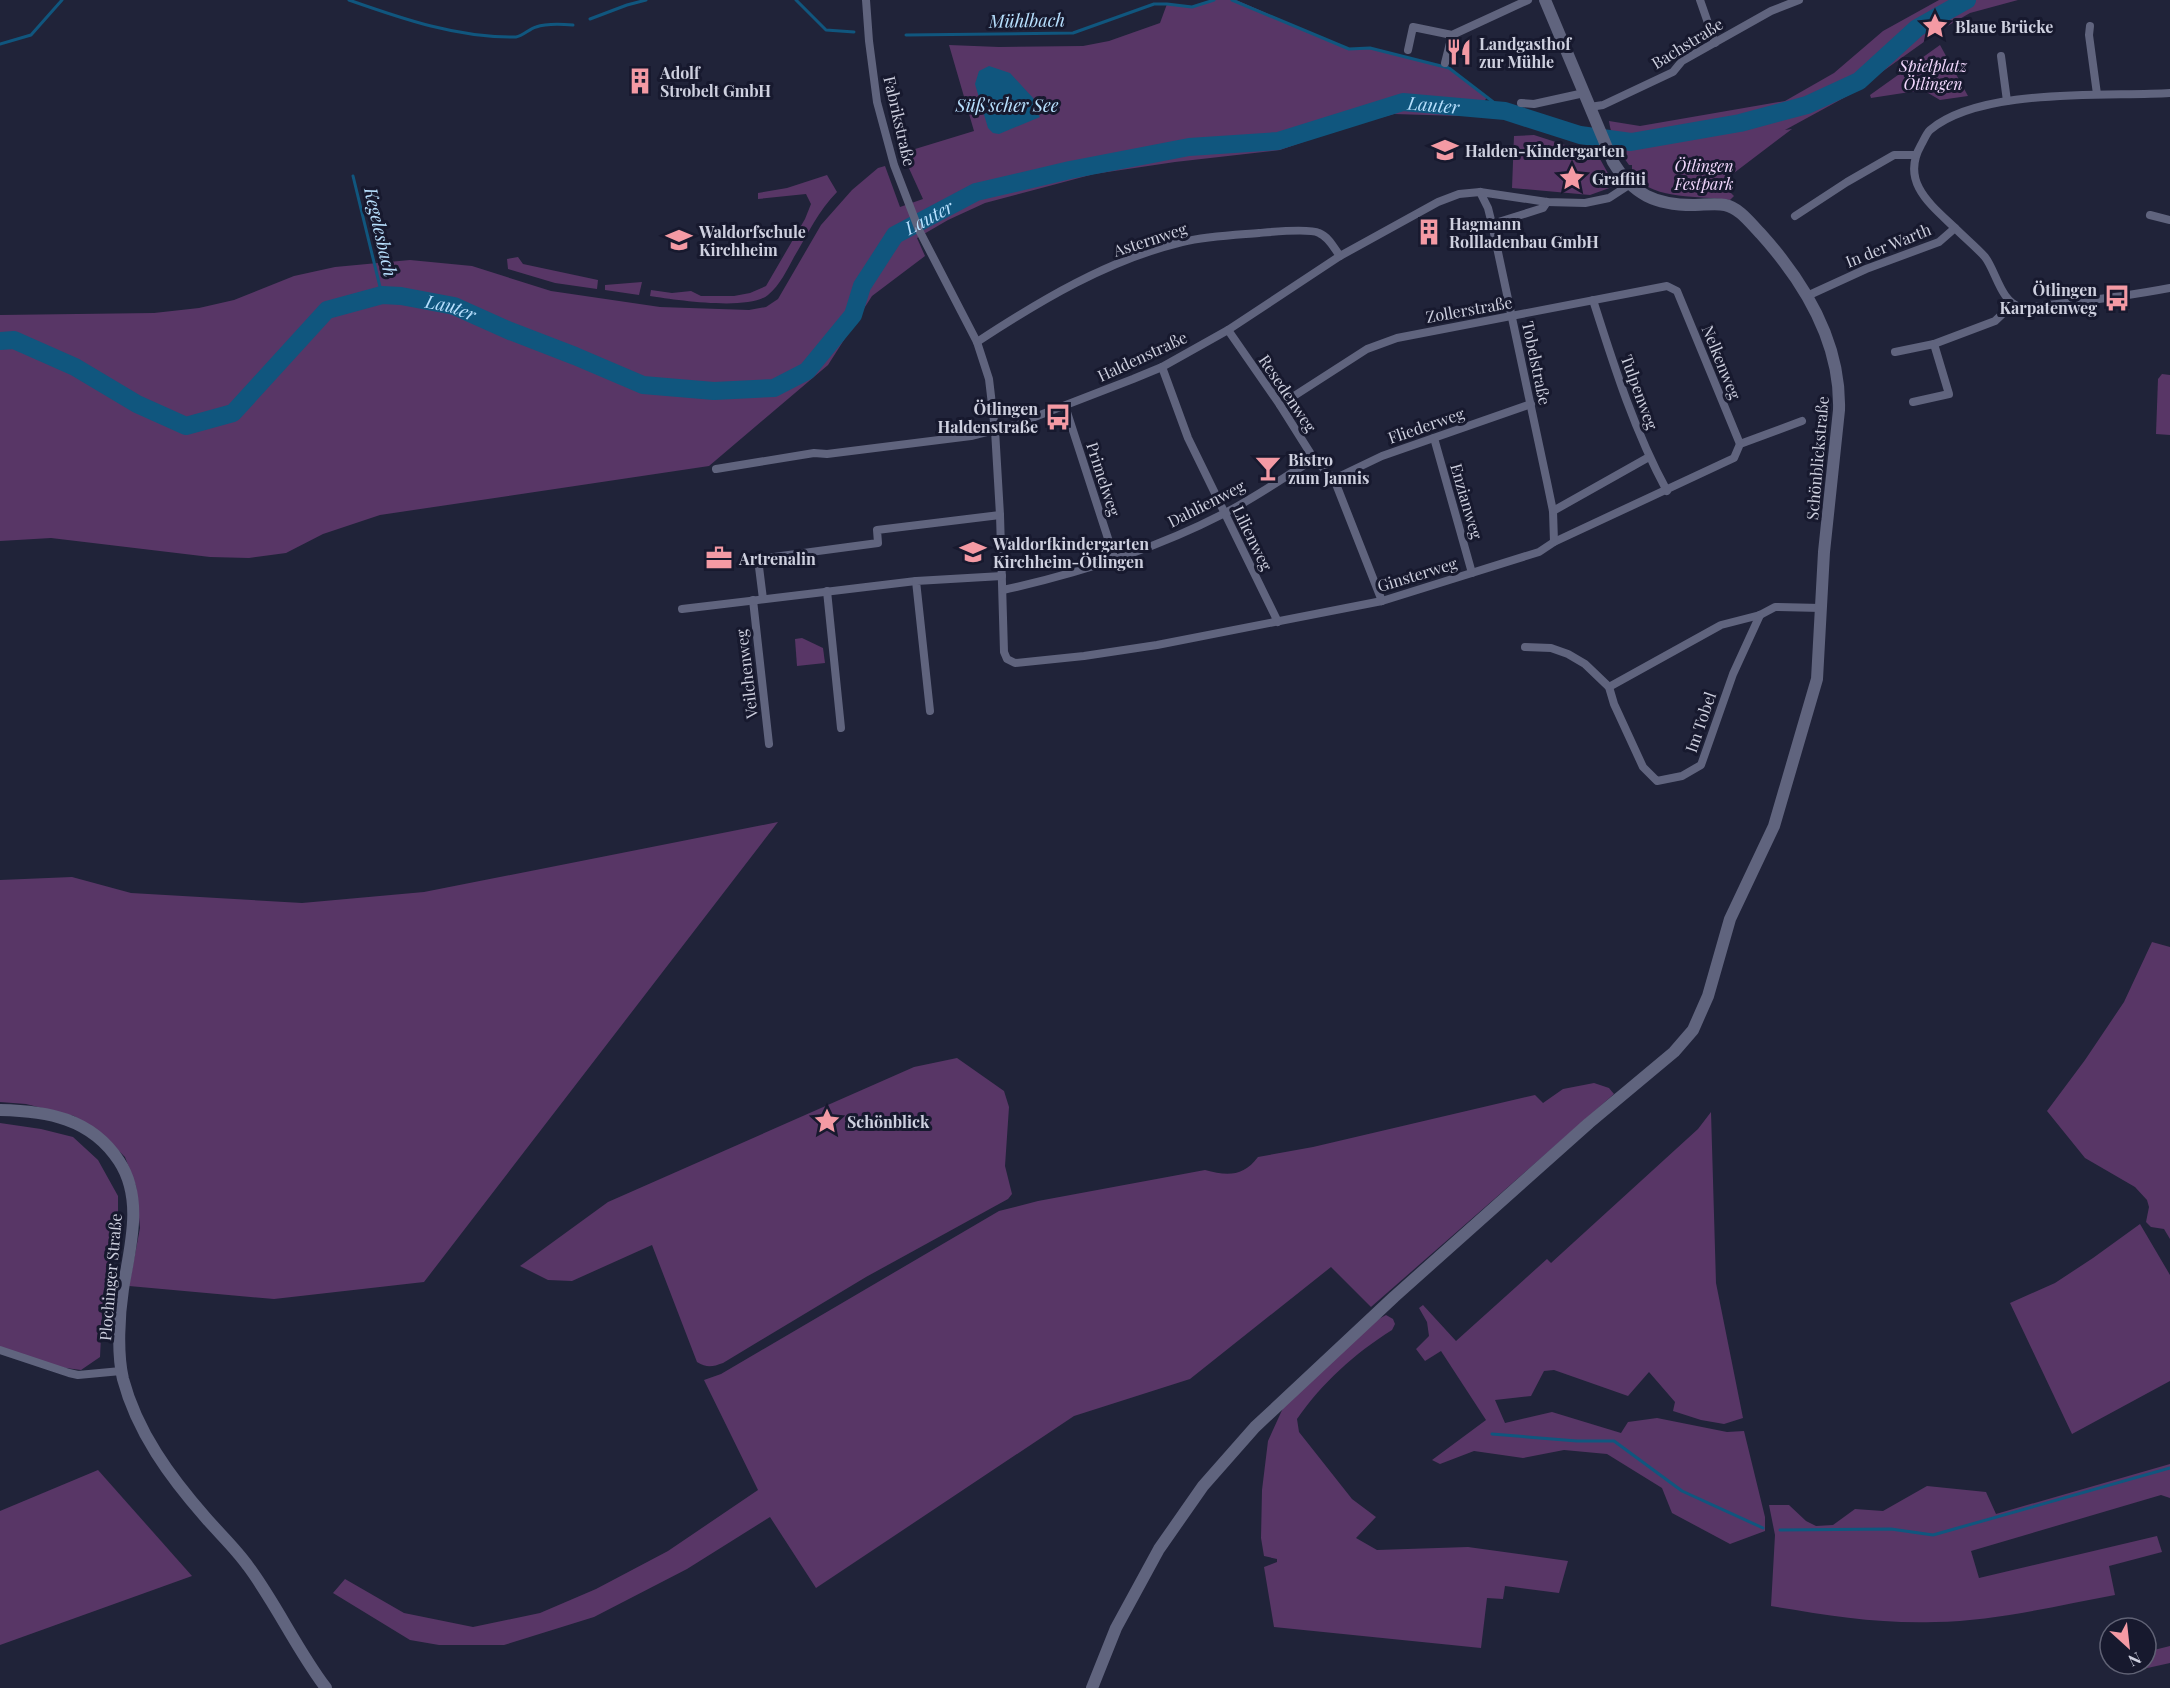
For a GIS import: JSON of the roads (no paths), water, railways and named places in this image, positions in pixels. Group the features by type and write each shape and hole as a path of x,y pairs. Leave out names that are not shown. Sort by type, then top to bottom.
{"street":[{"name":"Fabrikstraße","path":"866,0 868,41 877,102 890,152 908,204 925,243 977,342"},
{"path":"1408,50 1413,27 1452,35 1528,0"},
{"path":"1545,0 1613,162 1629,185"},
{"path":"1700,0 1715,43"},
{"name":"Bachstraße","path":"1590,107 1603,105 1673,72 1682,61 1771,11 1799,0"},
{"path":"2090,26 2089,35 2097,94"},
{"path":"1445,63 1452,35"},
{"path":"2001,56 2007,101"},
{"path":"1521,103 1534,104 1584,93"},
{"path":"1955,228 1927,203 1918,187 1914,173 1916,155 1929,131 1952,117 1975,108 2007,101 2097,94 2170,93"},
{"path":"1795,216 1894,155 1916,155"},
{"name":"Haldenstraße","path":"716,469 814,453 827,454 971,436 995,430 1065,406 1162,367 1227,330 1340,256 1438,202 1460,194 1480,192 1547,202 1591,202 1609,198 1629,185"},
{"name":"Schönblickstraße","path":"1092,1688 1116,1628 1159,1549 1203,1486 1255,1427 1394,1297 1589,1123 1674,1052 1693,1030 1708,996 1730,919 1774,826 1817,679 1828,514 1836,458 1840,389 1836,365 1807,296 1783,258 1744,216 1726,205 1686,205 1661,202 1643,195 1629,185"},
{"name":"Tobelstraße","path":"1480,192 1488,208 1492,224 1531,404 1553,511 1554,542"},
{"name":"Haldenstraße","path":"1492,224 1543,208 1547,202"},
{"path":"2150,215 2170,220"},
{"name":"In der Warth","path":"1807,296 1866,269 1939,242 1955,228 1985,258 2013,304"},
{"name":"Asternweg","path":"977,342 1034,305 1063,290 1137,257 1182,243 1222,235 1277,231 1318,232 1329,240 1340,256"},
{"name":"Zollerstraße","path":"1280,405 1367,349 1397,338 1667,286 1677,291"},
{"path":"1895,352 1934,344 1995,321 2013,304 2022,307 2043,306 2121,297 2170,288"},
{"name":"Nelkenweg","path":"1677,291 1740,444"},
{"name":"Tulpenweg","path":"1593,300 1623,394 1648,457 1667,491"},
{"name":"Resedenweg","path":"1227,330 1280,405 1314,459 1334,479 1382,602"},
{"path":"977,342 989,379 995,430 1003,590"},
{"path":"1913,402 1949,394 1934,344"},
{"name":"Lilienweg","path":"1162,367 1188,438 1278,622"},
{"name":"Fliederweg","path":"1334,479 1382,456 1531,404"},
{"name":"Primelweg","path":"1065,406 1115,560"},
{"name":"Ginsterweg","path":"1003,590 1004,652 1007,660 1015,663 1157,645 1382,602 1539,552 1554,542 1734,458 1740,444 1802,421"},
{"name":"Enzianweg","path":"1434,438 1472,573"},
{"path":"1553,511 1648,457"},
{"name":"Dahlienweg","path":"1003,590 1055,578 1145,550 1224,513 1314,459"},
{"path":"763,599 758,559 878,543 876,530 1000,515"},
{"path":"682,609 916,581 1002,576"},
{"path":"916,581 930,711"},
{"path":"827,591 841,728"},
{"name":"Veilchenweg","path":"753,600 769,744"},
{"path":"1609,687 1722,625 1760,615 1775,607 1821,608"},
{"name":"Im Tobel","path":"1525,647 1551,648 1568,654 1585,664 1609,687 1614,704 1643,767 1657,781 1682,776 1701,765 1732,674 1760,615"},
{"name":"Plochinger Straße","path":"0,1110 30,1111 72,1120 99,1136 119,1160 130,1180 134,1219 120,1327 122,1371 130,1400 144,1434 167,1470 248,1565 309,1666 326,1688"},
{"path":"0,1350 69,1373 122,1371"}],"water":[{"name":"Süß'scher See","path":"989,66 1010,73 1045,111 1038,114 1040,117 999,134 993,133 988,128 975,84 979,71"}],"waterway":[{"name":"Mühlbach","path":"0,44 31,35 62,0"},
{"name":"Mühlbach","path":"349,0 431,26 473,34 516,37 540,26 573,25"},
{"name":"Mühlbach","path":"590,19 646,0"},
{"name":"Mühlbach","path":"796,0 826,30 854,32"},
{"name":"Mühlbach","path":"906,35 1073,33 1154,4 1192,7 1214,0"},
{"name":"Mühlbach","path":"1232,0 1349,49 1370,48 1449,68 1505,111"},
{"name":"Lauter","path":"0,341 14,340 75,367 137,404 186,426 233,413 327,310 382,295 401,296 454,306 643,385 714,391 774,388 807,371 853,315 862,286 895,235 976,192 1070,170 1189,147 1278,141 1403,102 1505,111 1580,135 1631,142 1740,123 1807,105 1859,81 1917,28 1967,0"},
{"name":"Kegelesbach","path":"353,176 382,295"},
{"path":"1492,1434 1577,1441 1614,1441 1682,1491 1763,1528"},
{"path":"1780,1530 1891,1529 1933,1535 2170,1468"}],"place":[{"name":"Blaue Brücke","path":"1935,26"},
{"name":"Landgasthof zur Mühle","path":"1459,52"},
{"name":"Adolf Strobelt GmbH","path":"640,81"},
{"name":"Halden-Kindergarten","path":"1445,150"},
{"name":"Graffiti","path":"1572,178"},
{"name":"Hagmann Rollladenbau GmbH","path":"1429,232"},
{"name":"Waldorfschule Kirchheim","path":"679,240"},
{"name":"Ötlingen Karpatenweg","path":"2117,298"},
{"name":"Ötlingen Haldenstraße","path":"1058,417"},
{"name":"Bistro zum Jannis","path":"1268,468"},
{"name":"Waldorfkindergarten Kirchheim-Ötlingen","path":"973,552"},
{"name":"Artrenalin","path":"719,558"},
{"name":"Schönblick","path":"827,1121"}],"park label":[{"name":"Spielplatz Ötlingen","path":"1933,74"},
{"name":"Ötlingen Festpark","path":"1704,174"}]}
